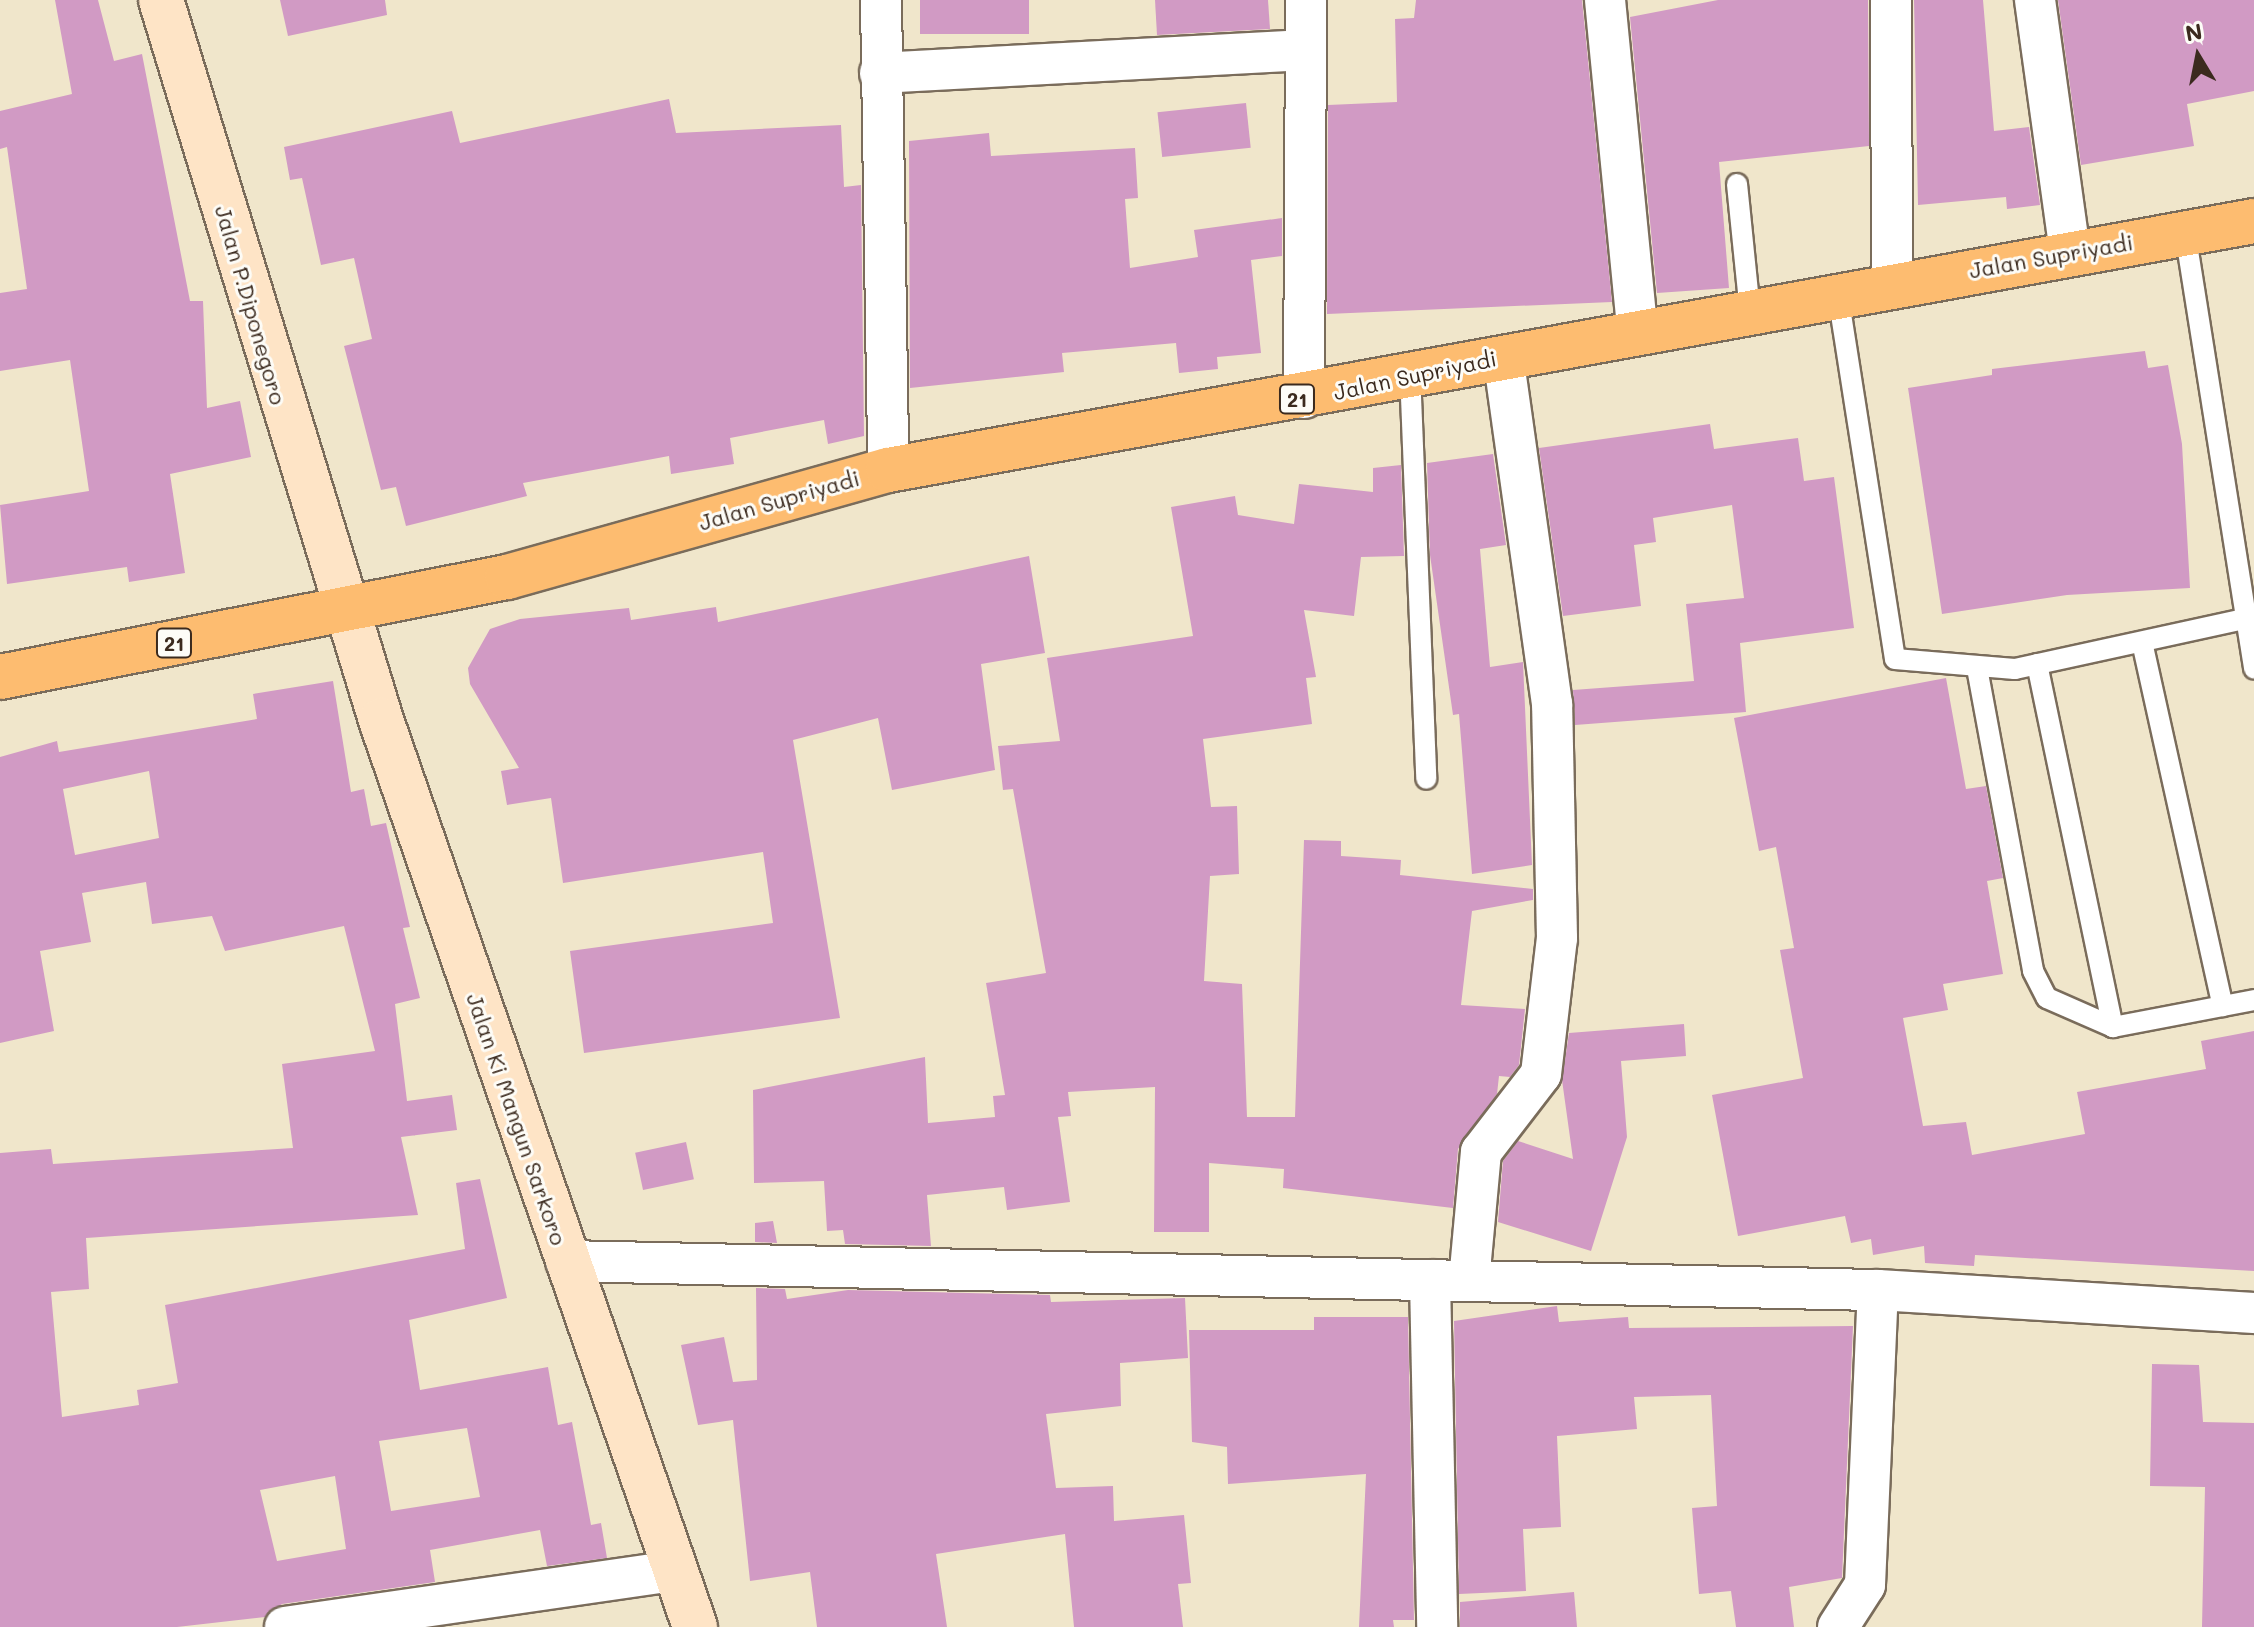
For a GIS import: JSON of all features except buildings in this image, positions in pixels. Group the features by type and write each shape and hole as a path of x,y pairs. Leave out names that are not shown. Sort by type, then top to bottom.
{"highway":[{"name":"Jalan Supriyadi","path":"348,608 507,577 888,470 1304,398 1410,372 1638,334 1892,284 2254,221"},
{"name":"21","path":"0,677 348,608"}],"main road":[{"name":"Jalan P.Diponegoro","path":"161,0 348,608"},
{"name":"Jalan Ki Mangun Sarkoro","path":"348,608 566,1261 695,1627"}],"street":[{"path":"881,0 888,470"},
{"path":"1304,398 1306,0"},
{"path":"1605,0 1638,334"},
{"path":"1891,0 1892,284"},
{"path":"2035,0 2070,252"},
{"path":"880,73 1304,50"},
{"path":"1437,1627 1449,1281 1481,1152 1541,1074 1557,938 1548,661 1503,357"},
{"path":"566,1261 1878,1290 2254,1313"},
{"path":"1838,1627 1865,1585 1878,1290"},
{"path":"285,1627 676,1571"}],"lane":[{"path":"1737,184 1750,311"},
{"path":"2185,232 2254,669"},
{"path":"1838,295 1889,650 1906,664 1977,668 2037,664 2248,618"},
{"path":"1410,372 1426,779"},
{"path":"2142,642 2223,1006"},
{"path":"2037,664 2113,1027"},
{"path":"1977,668 2037,985 2056,1006 2113,1027 2254,1000"}]}
